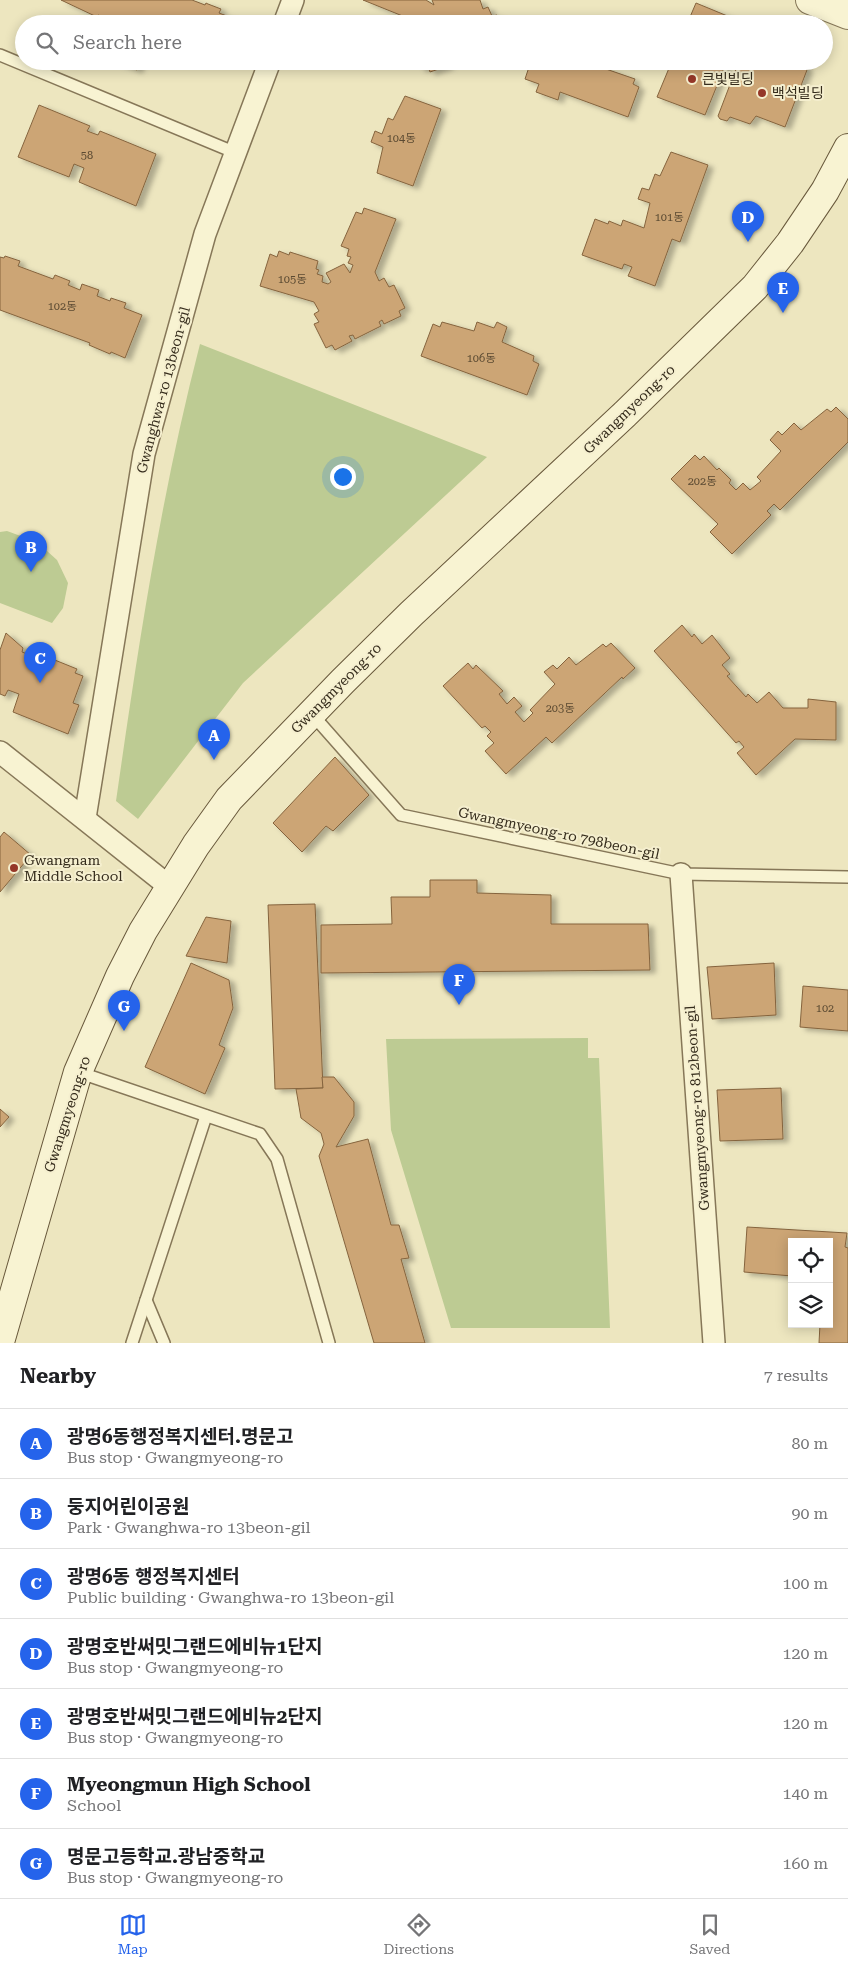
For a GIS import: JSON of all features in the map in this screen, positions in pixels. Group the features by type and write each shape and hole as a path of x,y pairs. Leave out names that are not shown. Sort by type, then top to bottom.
{"main road":[{"path":"810,0 848,15"},
{"name":"Gwangmyeong-ro","path":"0,1342 78,1072 120,976 170,887 229,799 311,713 411,614 624,414 754,287 790,243 825,191 848,148"}],"street":[{"path":"287,15 293,0"},
{"name":"Gwanghwa-ro 13beon-gil","path":"85,818 144,454 205,234 267,70"},
{"path":"0,752 170,887"},
{"name":"Gwangmyeong-ro 812beon-gil","path":"681,874 714,1343"}],"lane":[{"path":"0,55 15,61"},
{"path":"36,70 236,153"},
{"name":"Gwangmyeong-ro 798beon-gil","path":"311,713 401,815 681,874 848,877"},
{"path":"78,1072 260,1134 277,1159 329,1343"},
{"path":"132,1343 206,1116"},
{"path":"146,1300 164,1343"}],"green space":[{"path":"200,344 487,457 243,683 138,819 116,801 142,629 162,514"},
{"path":"7,531 37,542 57,560 68,583 63,608 52,623 0,603 0,532"},
{"path":"588,1038 588,1058 599,1058 610,1328 451,1328 391,1130 386,1039"}],"building":[{"path":"61,0 192,0 221,9 219,13 224,15 98,15 93,15"},
{"path":"363,0 426,0 434,5 432,0 480,0 483,9 488,7 492,15 400,15"},
{"path":"696,3 725,15 691,15"},
{"path":"528,70 609,70 635,79 633,84 639,87 628,117 560,92 558,100 536,92 539,84 525,79"},
{"name":"큰빛빌딩","path":"668,70 723,70 705,115 657,97"},
{"name":"백석빌딩","path":"736,70 807,70 785,127 756,116 750,124 730,117 727,121 720,119 718,116"},
{"path":"405,96 441,109 413,186 377,173 383,147 371,142 375,131 382,134 388,118 393,120"},
{"path":"39,105 90,126 87,131 98,135 100,131 156,154 136,206 79,182 84,168 74,164 69,177 18,157"},
{"path":"671,152 708,165 680,242 672,239 655,286 628,276 632,267 624,264 622,269 582,255 595,219 608,224 609,221 621,226 623,220 644,228 650,203 638,199 642,188 649,190 655,174 660,176"},
{"path":"364,208 396,219 375,272 379,281 384,278 389,287 394,285 405,308 399,311 401,316 384,324 382,320 379,322 381,326 355,339 353,335 349,336 352,341 335,350 332,345 326,348 314,324 319,322 314,314 319,311 314,302 260,286 270,254 277,257 279,251 289,255 290,252 318,261 316,269 319,270 317,274 323,276 322,282 328,284 331,282 326,273 344,264 350,273 353,265 348,263 351,257 347,256 349,249 341,246 356,212 362,214"},
{"path":"5,256 20,261 18,266 53,279 55,275 70,281 68,285 80,290 82,284 99,290 97,296 110,301 111,298 126,303 124,308 142,315 125,358 111,352 110,354 89,345 90,343 0,310 0,257 4,258"},
{"path":"442,322 474,331 477,322 494,328 497,322 507,327 502,342 534,356 533,361 539,364 527,395 421,356 433,324 440,327"},
{"path":"836,407 848,419 848,442 780,510 774,504 767,511 771,515 732,554 710,532 718,524 671,479 695,455 700,460 704,456 717,470 719,468 731,480 729,483 736,490 743,483 750,490 761,481 757,477 781,451 770,440 778,431 782,435 794,423 801,430 827,409 831,412"},
{"path":"682,625 692,637 694,634 702,644 712,635 730,658 722,665 730,674 727,676 746,697 748,694 757,703 769,692 783,708 808,708 808,699 836,702 836,740 795,739 756,775 737,753 744,747 739,741 736,743 654,651"},
{"path":"6,633 23,648 22,652 33,656 35,652 77,669 75,673 83,676 73,703 79,705 68,734 13,712 19,694 8,690 5,696 0,694 0,650"},
{"path":"611,643 635,668 623,679 622,677 552,743 546,737 506,774 485,751 494,743 487,736 491,732 485,726 482,728 443,686 468,663 473,669 476,665 503,691 499,694 507,704 514,697 522,706 515,712 524,722 533,713 530,710 555,684 544,672 553,665 557,669 569,657 576,665 603,644 606,647"},
{"path":"335,757 369,795 333,831 326,826 302,852 273,823"},
{"path":"4,832 31,855 0,892 0,837"},
{"path":"430,880 477,880 477,893 551,895 551,924 648,924 650,970 321,973 321,925 392,924 391,897 430,897"},
{"path":"315,904 323,1088 275,1089 268,905"},
{"path":"206,917 231,921 227,963 186,956"},
{"path":"191,963 229,980 233,1008 219,1045 225,1048 205,1094 145,1067"},
{"path":"774,963 776,1015 712,1019 707,967"},
{"path":"803,986 848,990 848,1031 800,1027"},
{"path":"322,1077 334,1077 354,1102 354,1116 336,1147 368,1139 391,1225 399,1225 409,1258 401,1259 425,1343 374,1343 319,1156 324,1144 321,1133 301,1118 296,1089 323,1088"},
{"path":"781,1088 783,1139 720,1141 717,1090"},
{"path":"0,1109 9,1117 0,1127"},
{"path":"747,1227 847,1233 845,1247 848,1248 848,1343 819,1343 820,1328 833,1328 833,1238 788,1238 788,1276 744,1272"}],"place":[{"name":"큰빛빌딩","path":"692,79"},
{"name":"백석빌딩","path":"762,93"},
{"name":"광명호반써밋그랜드에비뉴1단지","path":"748,242"},
{"name":"광명호반써밋그랜드에비뉴2단지","path":"783,313"},
{"name":"둥지어린이공원","path":"31,572"},
{"name":"광명6동 행정복지센터","path":"40,683"},
{"name":"광명6동행정복지센터.명문고","path":"214,760"},
{"name":"Gwangnam Middle School","path":"14,868"},
{"name":"Myeongmun High School","path":"459,1005"},
{"name":"명문고등학교.광남중학교","path":"124,1031"}]}
